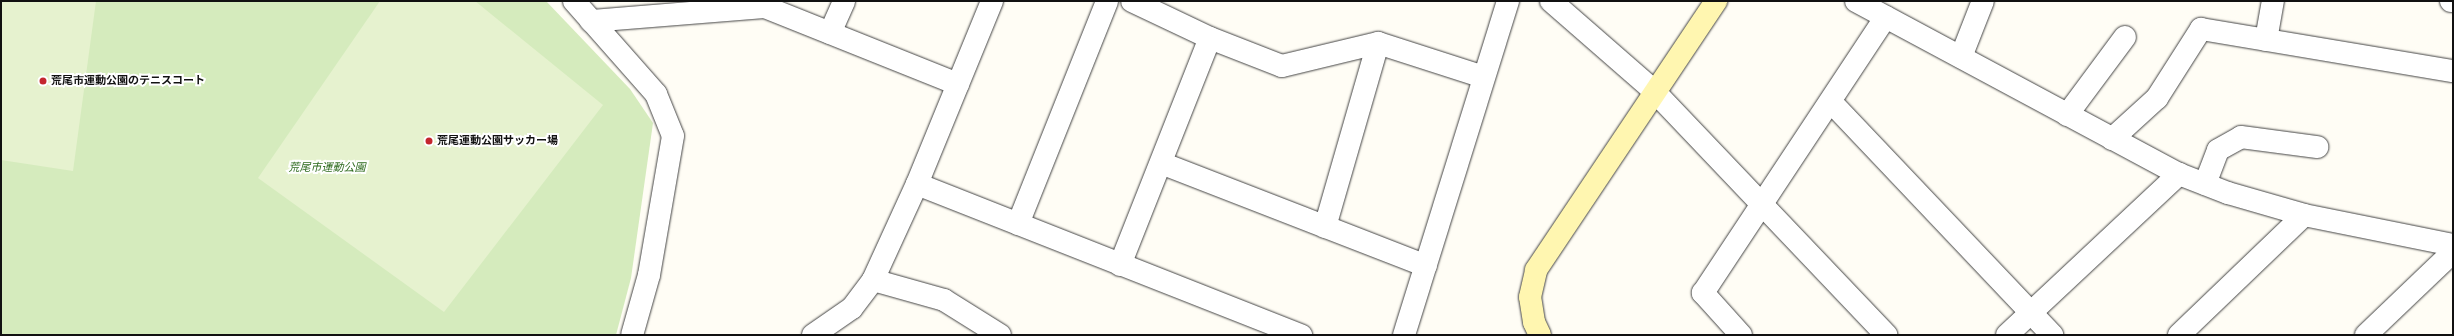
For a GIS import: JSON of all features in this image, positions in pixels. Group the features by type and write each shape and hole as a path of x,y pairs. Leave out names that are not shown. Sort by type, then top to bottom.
{"street":[{"path":"574,1 656,94 673,136 649,275 632,335"},
{"path":"830,33 844,1"},
{"path":"813,335 852,308 873,280 917,184 992,1"},
{"path":"1018,224 1107,1"},
{"path":"1132,1 1210,38 1282,66 1378,43 1484,76"},
{"path":"1404,335 1508,1"},
{"path":"1551,1 1654,91 1763,203 1886,335"},
{"path":"1540,335 1530,297 1536,270 1654,91 1716,1"},
{"path":"1856,1 2179,174 2205,184 2304,215 2453,245"},
{"path":"1961,57 1983,1"},
{"path":"2266,40 2273,1"},
{"path":"591,21 765,7 958,84"},
{"path":"1741,335 1703,293 1832,103 1886,17"},
{"path":"2112,139 2156,98 2201,29 2453,71"},
{"path":"2067,115 2125,37"},
{"path":"1120,264 1210,38"},
{"path":"1325,227 1378,43"},
{"path":"1832,103 2052,335"},
{"path":"2205,184 2218,150 2241,137 2317,147"},
{"path":"1161,163 1426,266"},
{"path":"2007,335 2179,174"},
{"path":"917,184 1301,335"},
{"path":"2179,335 2304,215"},
{"path":"2377,333 2453,252"},
{"path":"873,280 944,300 1000,335"}],"green space":[{"name":"荒尾市運動公園","path":"1,1 546,1 630,89 653,123 631,278 616,335 1,335"},
{"name":"荒尾市運動公園のテニスコート","path":"1,1 96,1 73,171 1,160"},
{"name":"荒尾運動公園サッカー場","path":"380,1 475,1 603,105 444,312 258,178"}],"place":[{"name":"荒尾市運動公園のテニスコート","path":"43,81"},
{"name":"荒尾運動公園サッカー場","path":"429,141"}]}
